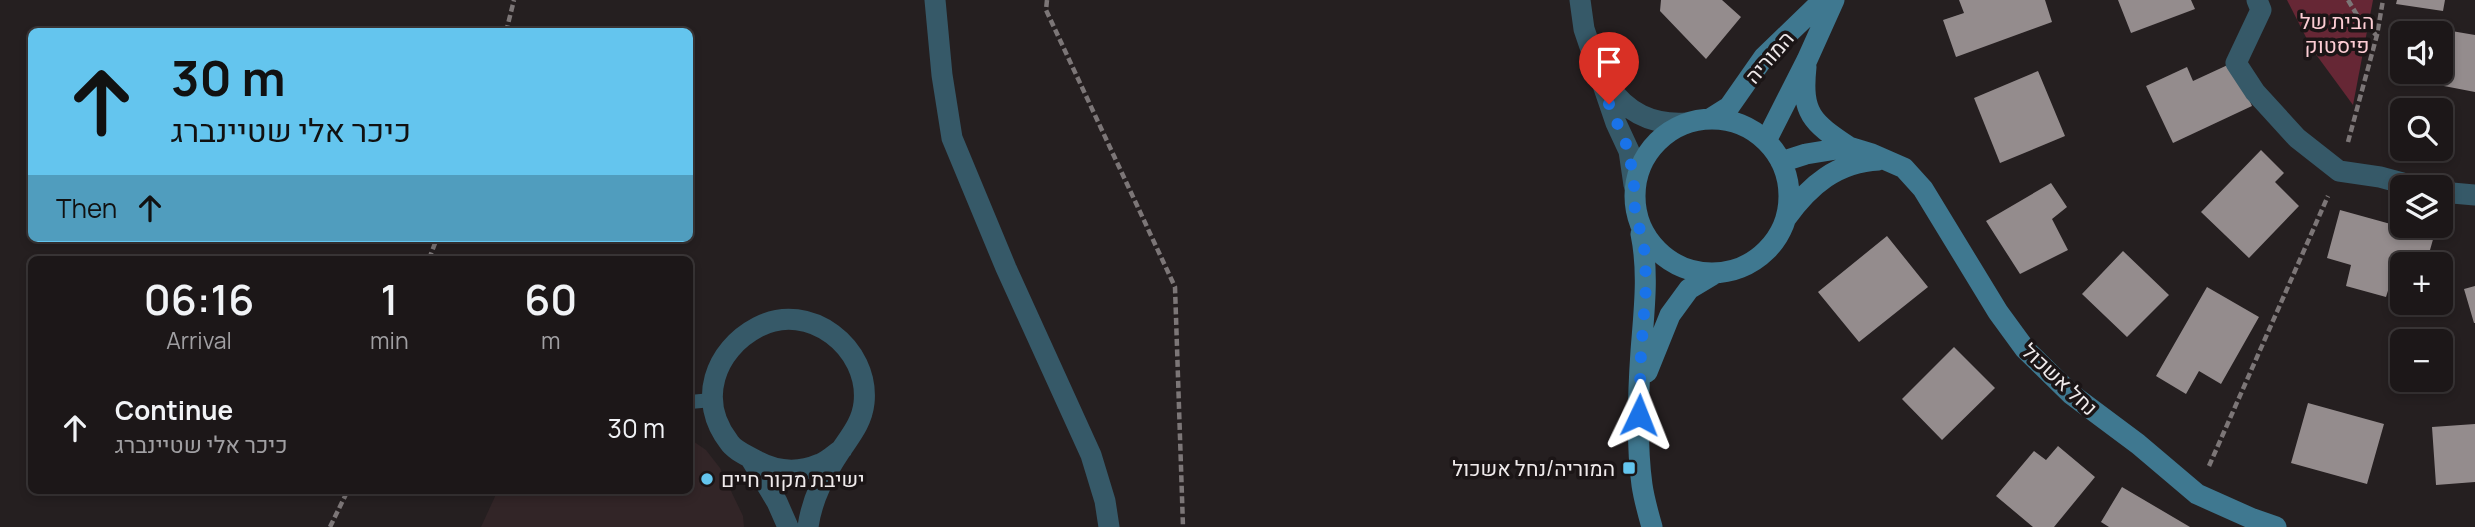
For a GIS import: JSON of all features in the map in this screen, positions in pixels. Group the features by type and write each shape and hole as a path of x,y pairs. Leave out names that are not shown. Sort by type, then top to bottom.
{"street":[{"path":"935,0 942,75 952,138 1006,268 1091,455 1105,502 1109,527"},
{"path":"1580,0 1584,29 1596,68 1629,151 1634,204 1645,253 1639,439 1642,486 1652,527"},
{"name":"המוריה","path":"1766,141 1807,60 1832,0"},
{"name":"המוריה","path":"1710,119 1729,107 1764,57 1819,4 1832,0"},
{"path":"2257,0 2261,10 2236,64 2255,92 2297,138 2339,171 2390,180"},
{"path":"1807,60 1805,104 1817,124 1849,147"},
{"path":"1596,68 1615,96 1630,110 1654,122 1686,123 1710,119 1730,121 1749,128 1766,141 1782,162 1788,180 1789,201 1785,220 1775,242 1758,258 1737,269 1714,274 1689,289 1671,315 1640,391"},
{"path":"1634,185 1640,165 1652,147 1667,133 1686,123"},
{"name":"נחל אשכול","path":"1782,162 1806,154 1849,147 1872,153 1904,168 1923,189 1998,312 2025,349 2071,394 2138,444 2197,494 2276,527"},
{"path":"1785,220 1812,187 1836,169 1863,160 1883,160 1904,168"},
{"path":"2453,193 2475,195"},
{"path":"1639,223 1651,244 1668,260 1714,274"},
{"path":"808,527 813,502 825,476 857,428 864,403 863,378 853,354 836,335 814,323 788,319 764,323 743,335 725,352 715,375 712,400 717,424 730,445 772,470 797,470 821,464 842,449"},
{"path":"750,457 777,502 787,526"}],"lane":[{"path":"693,402 712,400"}],"path":[{"path":"507,28 514,0"},
{"path":"1047,0 1046,10 1175,287 1183,527"},
{"path":"2348,0 2357,15 2377,35"},
{"path":"2197,494 2339,171 2377,35 2384,0"},
{"path":"330,527 346,494"}],"shaded area":[{"name":"ישיבת מקור חיים","path":"693,441 706,450 720,468 743,516 744,527 481,527 496,494 693,494"}],"green space":[{"name":"הבית של פיסטוק","path":"2287,0 2373,0 2353,105 2312,49"}],"building":[{"path":"1661,0 1722,0 1741,17 1706,59 1660,11"},
{"path":"1959,0 2045,0 2052,22 1956,57 1943,20 1964,13"},
{"path":"2118,0 2191,0 2195,9 2131,33"},
{"path":"2397,0 2445,0 2443,11 2396,4"},
{"path":"2453,31 2475,35 2475,92 2434,84 2453,84"},
{"path":"2232,63 2252,106 2173,143 2146,86 2187,67 2193,81"},
{"path":"2038,71 2065,136 2000,163 1974,98"},
{"path":"2261,150 2284,173 2275,182 2299,206 2249,258 2201,212"},
{"path":"2051,183 2067,207 2052,219 2068,250 2020,274 1986,221"},
{"path":"2340,210 2390,224 2390,238 2433,238 2429,252 2390,252 2390,284 2386,297 2346,286 2351,265 2327,258"},
{"path":"1887,236 1928,287 1859,342 1818,292"},
{"path":"2123,251 2169,295 2127,337 2082,294"},
{"path":"2475,286 2475,323 2474,323 2464,289"},
{"path":"2207,287 2259,317 2221,384 2199,371 2186,394 2156,376"},
{"path":"1954,347 1995,388 1942,440 1902,399"},
{"path":"2308,403 2384,424 2367,484 2291,463"},
{"path":"2475,424 2475,482 2436,485 2432,427"},
{"path":"2058,446 2095,477 2054,527 2033,527 1996,496 2034,451 2046,460"},
{"path":"2122,487 2190,527 2109,527 2101,522"}],"place":[{"name":"המוריה/נחל אשכול","path":"1629,468"},
{"name":"ישיבת מקור חיים","path":"707,479"}],"route":[{"path":"1609,104 1629,151 1634,204 1645,253 1646,287 1639,415"}]}
